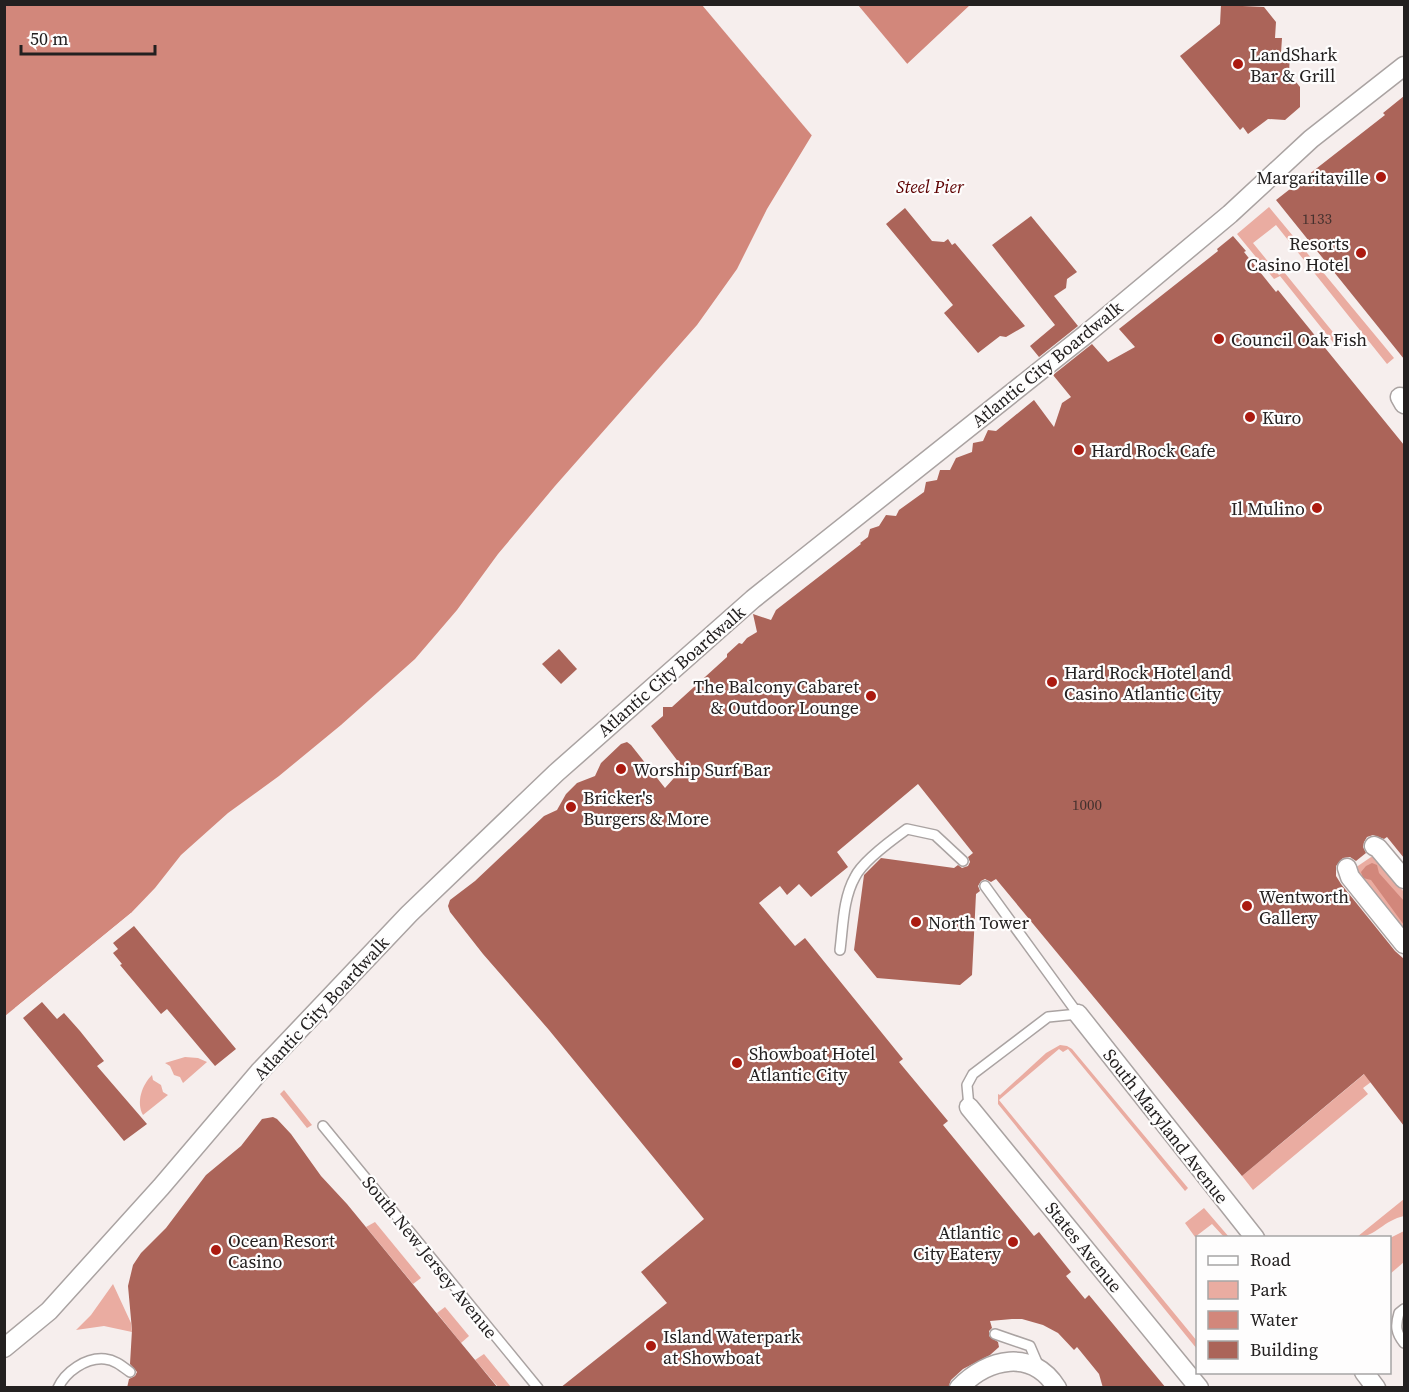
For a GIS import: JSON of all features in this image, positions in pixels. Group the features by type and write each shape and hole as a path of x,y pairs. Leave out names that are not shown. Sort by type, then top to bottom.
{"street":[{"name":"Atlantic City Boardwalk","path":"4,1348 49,1311 161,1187 259,1072 401,923 556,773 753,599 1085,335 1230,214 1311,139 1404,66"},
{"path":"1374,846 1404,879"},
{"path":"1347,868 1350,877 1404,944"},
{"name":"South Maryland Avenue","path":"1078,1014 1253,1236"},
{"name":"States Avenue","path":"969,1107 1199,1388"},
{"path":"959,1388 982,1370 1012,1360 1040,1369 1057,1388"},
{"path":"1366,1374 1376,1388"}],"lane":[{"path":"840,950 843,917 855,876 893,839 907,829 935,835 963,861"},
{"path":"985,886 1078,1014"},
{"path":"969,1107 967,1084 973,1074 1048,1017 1078,1014"},
{"name":"South New Jersey Avenue","path":"322,1126 538,1388"},
{"path":"1404,1309 1399,1313 1395,1325 1404,1343"},
{"path":"995,1334 1030,1347 1040,1369"},
{"path":"58,1388 67,1374 94,1360 112,1360 130,1372"}],"green space":[{"path":"1269,207 1394,358 1387,364 1276,225 1253,243 1279,275 1284,272 1341,342 1336,346 1280,276 1274,279 1237,234"},
{"path":"1374,855 1404,892 1404,932 1352,870"},
{"path":"1060,1045 1072,1049 1188,1188 1185,1191 1068,1049 1063,1052 1059,1049 999,1100 1196,1340 1196,1348 998,1104 998,1094 1000,1095 1046,1053"},
{"path":"185,1057 198,1058 207,1062 183,1083 165,1063"},
{"path":"1374,1066 1375,1079 1363,1088 1368,1094 1253,1190 1242,1176"},
{"path":"152,1075 153,1080 161,1085 163,1092 168,1095 143,1115 140,1105 141,1094"},
{"path":"284,1090 312,1125 307,1128 280,1094"},
{"path":"1404,1199 1404,1216 1391,1221 1369,1235 1358,1236"},
{"path":"1204,1208 1228,1236 1223,1236 1212,1224 1195,1237 1185,1223"},
{"path":"375,1222 421,1278 413,1284 366,1227"},
{"path":"1404,1231 1404,1262 1391,1273 1391,1238"},
{"path":"113,1284 131,1323 132,1332 104,1326 76,1330 91,1315"},
{"path":"445,1307 469,1336 461,1343 437,1313"},
{"path":"484,1354 511,1387 498,1387 475,1360"}],"water":[{"path":"5,5 970,5 907,64 812,135 767,209 737,269 697,325 555,486 498,554 457,610 415,659 341,725 279,776 228,813 181,855 155,888 131,913 5,1016"},
{"path":"1372,863 1377,865 1379,873 1404,901 1404,925 1371,880 1363,878 1361,872"}],"pier":[{"path":"702,5 858,5 909,66 814,138"},
{"path":"131,913 132,915 16,1010 15,1008"}],"building":[{"name":"LandShark Bar & Grill","path":"1221,5 1264,7 1276,22 1275,38 1282,38 1281,53 1290,53 1289,73 1300,87 1300,107 1285,120 1268,119 1248,134 1243,127 1240,130 1180,56 1220,24"},
{"name":"Resorts Casino Hotel","path":"1404,96 1404,359 1276,200 1385,115 1383,113"},
{"path":"905,208 932,241 944,242 948,239 952,245 955,243 1025,326 1006,337 1000,336 978,353 944,313 953,305 886,224"},
{"path":"1031,216 1077,272 1067,279 1066,288 1054,296 1078,326 1039,357 1030,346 1055,325 992,245"},
{"name":"Hard Rock Hotel and Casino Atlantic City","path":"1233,236 1276,292 1278,290 1404,445 1404,858 1387,837 1384,839 1373,835 1367,837 1364,842 1363,847 1366,853 1356,861 1350,857 1343,858 1336,866 1336,876 1395,951 1404,959 1404,1126 1364,1074 1242,1176 996,879 991,882 985,879 978,886 980,891 976,894 972,975 960,985 877,978 854,950 864,875 881,858 954,868 958,865 962,868 968,866 970,862 968,857 973,853 918,784 837,852 848,867 811,897 799,884 787,895 780,886 759,903 795,946 805,938 903,1059 899,1062 948,1121 943,1125 1034,1236 1039,1232 1071,1272 1066,1276 1085,1299 1089,1295 1166,1388 1103,1388 1099,1374 1077,1347 1074,1350 1058,1333 1043,1325 1022,1319 1012,1319 990,1321 992,1328 989,1336 998,1342 999,1347 990,1355 963,1369 951,1380 948,1388 560,1388 667,1303 641,1272 704,1219 549,1030 483,954 450,912 448,906 450,900 475,881 544,816 557,810 566,794 577,783 595,776 601,763 621,744 627,742 631,745 665,788 683,768 651,726 663,716 663,707 672,707 727,657 727,654 739,643 742,644 757,632 753,614 771,620 776,610 861,544 868,537 870,529 879,526 886,515 896,516 899,510 924,492 926,482 937,480 940,470 950,470 956,458 972,452 973,443 983,441 988,430 996,431 1034,400 1054,427 1062,403 1071,397 1053,375 1092,344 1108,362 1135,347 1119,329 1218,251 1217,249"},
{"path":"559,649 577,669 561,684 542,664"},
{"path":"134,926 236,1049 215,1066 167,1009 161,1014 120,965 122,964 113,953 118,949 113,943"},
{"path":"42,1002 57,1019 64,1013 80,1031 104,1061 97,1066 147,1124 124,1141 23,1018"},
{"path":"273,1117 291,1134 321,1176 347,1204 498,1388 127,1388 129,1379 137,1372 130,1364 132,1330 128,1286 133,1265 141,1253 166,1228 206,1175 241,1146 262,1119"}],"place":[{"name":"LandShark Bar & Grill","path":"1238,64"},
{"name":"Margaritaville","path":"1381,177"},
{"name":"Resorts Casino Hotel","path":"1361,253"},
{"name":"Council Oak Fish","path":"1219,339"},
{"name":"Kuro","path":"1250,417"},
{"name":"Hard Rock Cafe","path":"1079,450"},
{"name":"Il Mulino","path":"1317,508"},
{"name":"Hard Rock Hotel and Casino Atlantic City","path":"1052,682"},
{"name":"The Balcony Cabaret & Outdoor Lounge","path":"871,696"},
{"name":"Worship Surf Bar","path":"621,769"},
{"name":"Bricker's Burgers & More","path":"571,807"},
{"name":"Wentworth Gallery","path":"1247,906"},
{"name":"North Tower","path":"916,922"},
{"name":"Showboat Hotel Atlantic City","path":"737,1063"},
{"name":"Atlantic City Eatery","path":"1013,1242"},
{"name":"Ocean Resort Casino","path":"216,1250"},
{"name":"Island Waterpark at Showboat","path":"651,1346"}],"park label":[{"name":"Steel Pier","path":"930,186"}]}
